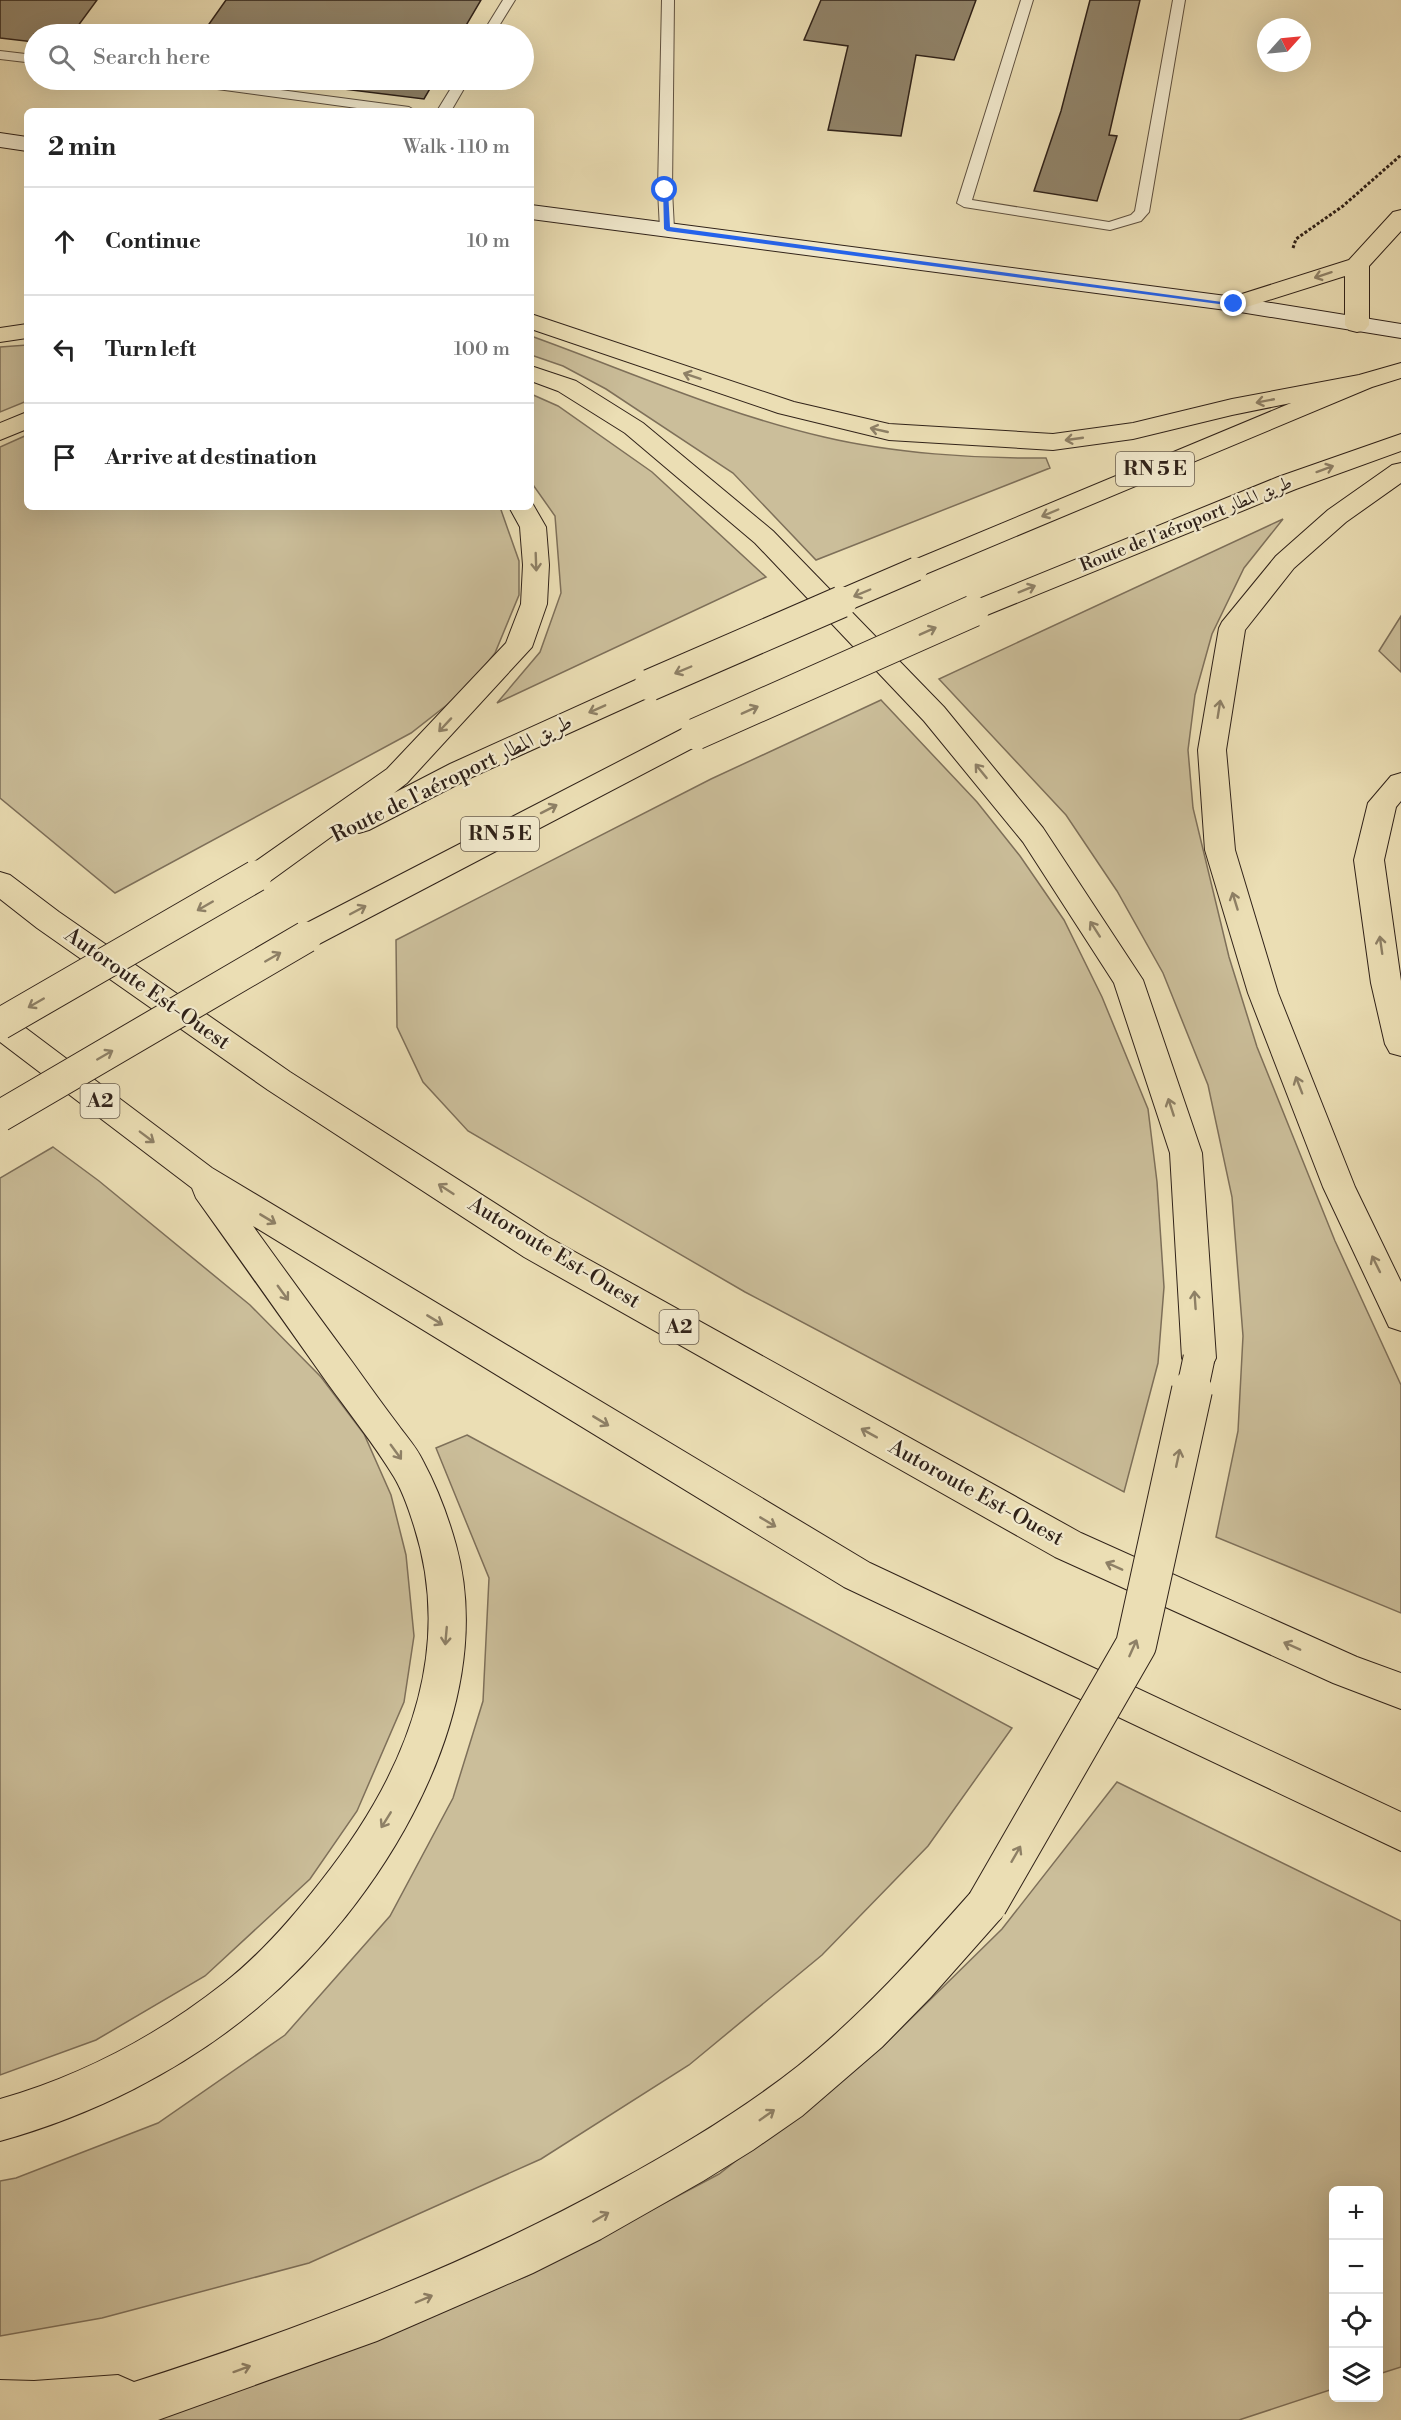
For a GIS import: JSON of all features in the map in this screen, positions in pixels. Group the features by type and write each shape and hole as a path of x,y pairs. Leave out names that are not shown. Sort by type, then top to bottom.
{"highway":[{"path":"1234,304 1357,265 1401,217"},
{"path":"1357,265 1357,325"},
{"path":"534,322 787,408 889,432 1053,442 1133,431 1232,407 1363,382"},
{"path":"0,335 24,332"},
{"name":"RN 5 E","path":"1363,382 1398,371"},
{"path":"87,2420 199,2385 334,2336 465,2281 591,2222 714,2151 788,2100 861,2037 927,1972 987,1904 1136,1645 1165,1522 1199,1358 1186,1154 1128,980 1033,835 934,714 764,537 634,428 567,386 534,374"},
{"name":"Route de l'aéroport طريق المطار","path":"256,876 460,771 650,685 916,569 1363,382"},
{"path":"0,432 24,421"},
{"name":"Route de l'aéroport طريق المطار","path":"0,1116 306,938 502,833 696,734 973,611 1287,483 1401,442"},
{"path":"1401,471 1336,516 1285,562 1232,628 1212,750 1220,850 1263,993 1339,1187 1401,1317"},
{"path":"256,876 397,776 518,647 534,604 536,565 533,527 524,510"},
{"path":"1401,783 1382,803 1369,860 1386,983 1401,1044"},
{"path":"0,862 48,920"},
{"name":"RN 5 E","path":"0,1025 256,876"},
{"name":"Autoroute Est-Ouest","path":"0,883 48,920 279,1081 536,1247 1068,1545 1346,1670 1401,1691"},
{"name":"A2","path":"0,1025 200,1177 857,1575 1401,1832"},
{"path":"0,2120 95,2086 171,2045 241,1995 301,1937 352,1874 394,1808 423,1749 440,1689 447,1629 444,1572 431,1518 409,1469 200,1177"},
{"path":"0,2403 34,2404 116,2398 199,2385"}],"main road":[{"path":"0,140 24,144"},
{"path":"534,212 1234,304 1401,331"}],"lane":[{"path":"494,24 508,0"},
{"path":"667,229 665,190 668,0"},
{"path":"1027,0 964,203 1110,226 1136,218 1142,213 1179,0"},
{"path":"0,55 24,59"},
{"path":"254,90 387,108"},
{"path":"446,108 456,90"}],"path":[{"path":"1279,290 1296,240 1343,206 1401,155"}],"shaded area":[{"path":"534,337 713,404 824,437 850,443 935,454 1046,458 1050,468 816,560 733,473 606,389 563,366 534,356"},
{"path":"24,345 24,402 0,412 0,347"},
{"path":"534,395 558,406 652,472 766,577 497,703 540,652 561,593 555,516 534,486"},
{"path":"24,436 24,510 501,510 519,561 519,595 495,653 466,690 411,733 115,893 0,798 0,447"},
{"path":"1283,519 1244,568 1212,634 1195,695 1188,750 1193,808 1229,957 1257,1047 1335,1241 1401,1385 1401,1613 1216,1537 1238,1431 1243,1336 1232,1197 1208,1085 1163,973 1117,891 1066,815 939,679"},
{"path":"1401,616 1401,672 1379,651"},
{"path":"881,700 977,802 1020,856 1064,920 1102,997 1148,1109 1157,1182 1164,1287 1158,1363 1124,1492 745,1292 468,1131 423,1082 397,1027 396,940 711,779"},
{"path":"53,1147 99,1181 250,1305 321,1377 364,1434 391,1495 406,1555 414,1636 404,1702 357,1811 310,1879 205,1976 96,2040 0,2075 0,1178"},
{"path":"467,1435 1012,1728 928,1846 822,1955 689,2065 541,2159 309,2263 102,2318 0,2336 0,2181 16,2178 158,2123 285,2035 390,1916 453,1798 483,1701 489,1578 436,1448"},
{"path":"1117,1782 1401,1921 1401,2367 1383,2373 1383,2186 1329,2186 1329,2390 1239,2420 150,2420 527,2276 719,2174 883,2046 1002,1929"}],"building":[{"path":"0,0 97,0 79,24 24,24 24,41 0,38"},
{"path":"226,0 481,0 467,24 209,24"},
{"path":"821,0 976,0 954,60 916,55 901,136 828,130 848,46 804,40"},
{"path":"1090,0 1140,0 1109,135 1117,136 1097,201 1034,191 1061,111"},
{"path":"352,90 429,90 424,99"}],"route":[{"path":"665,190 667,229 1234,304"}]}
